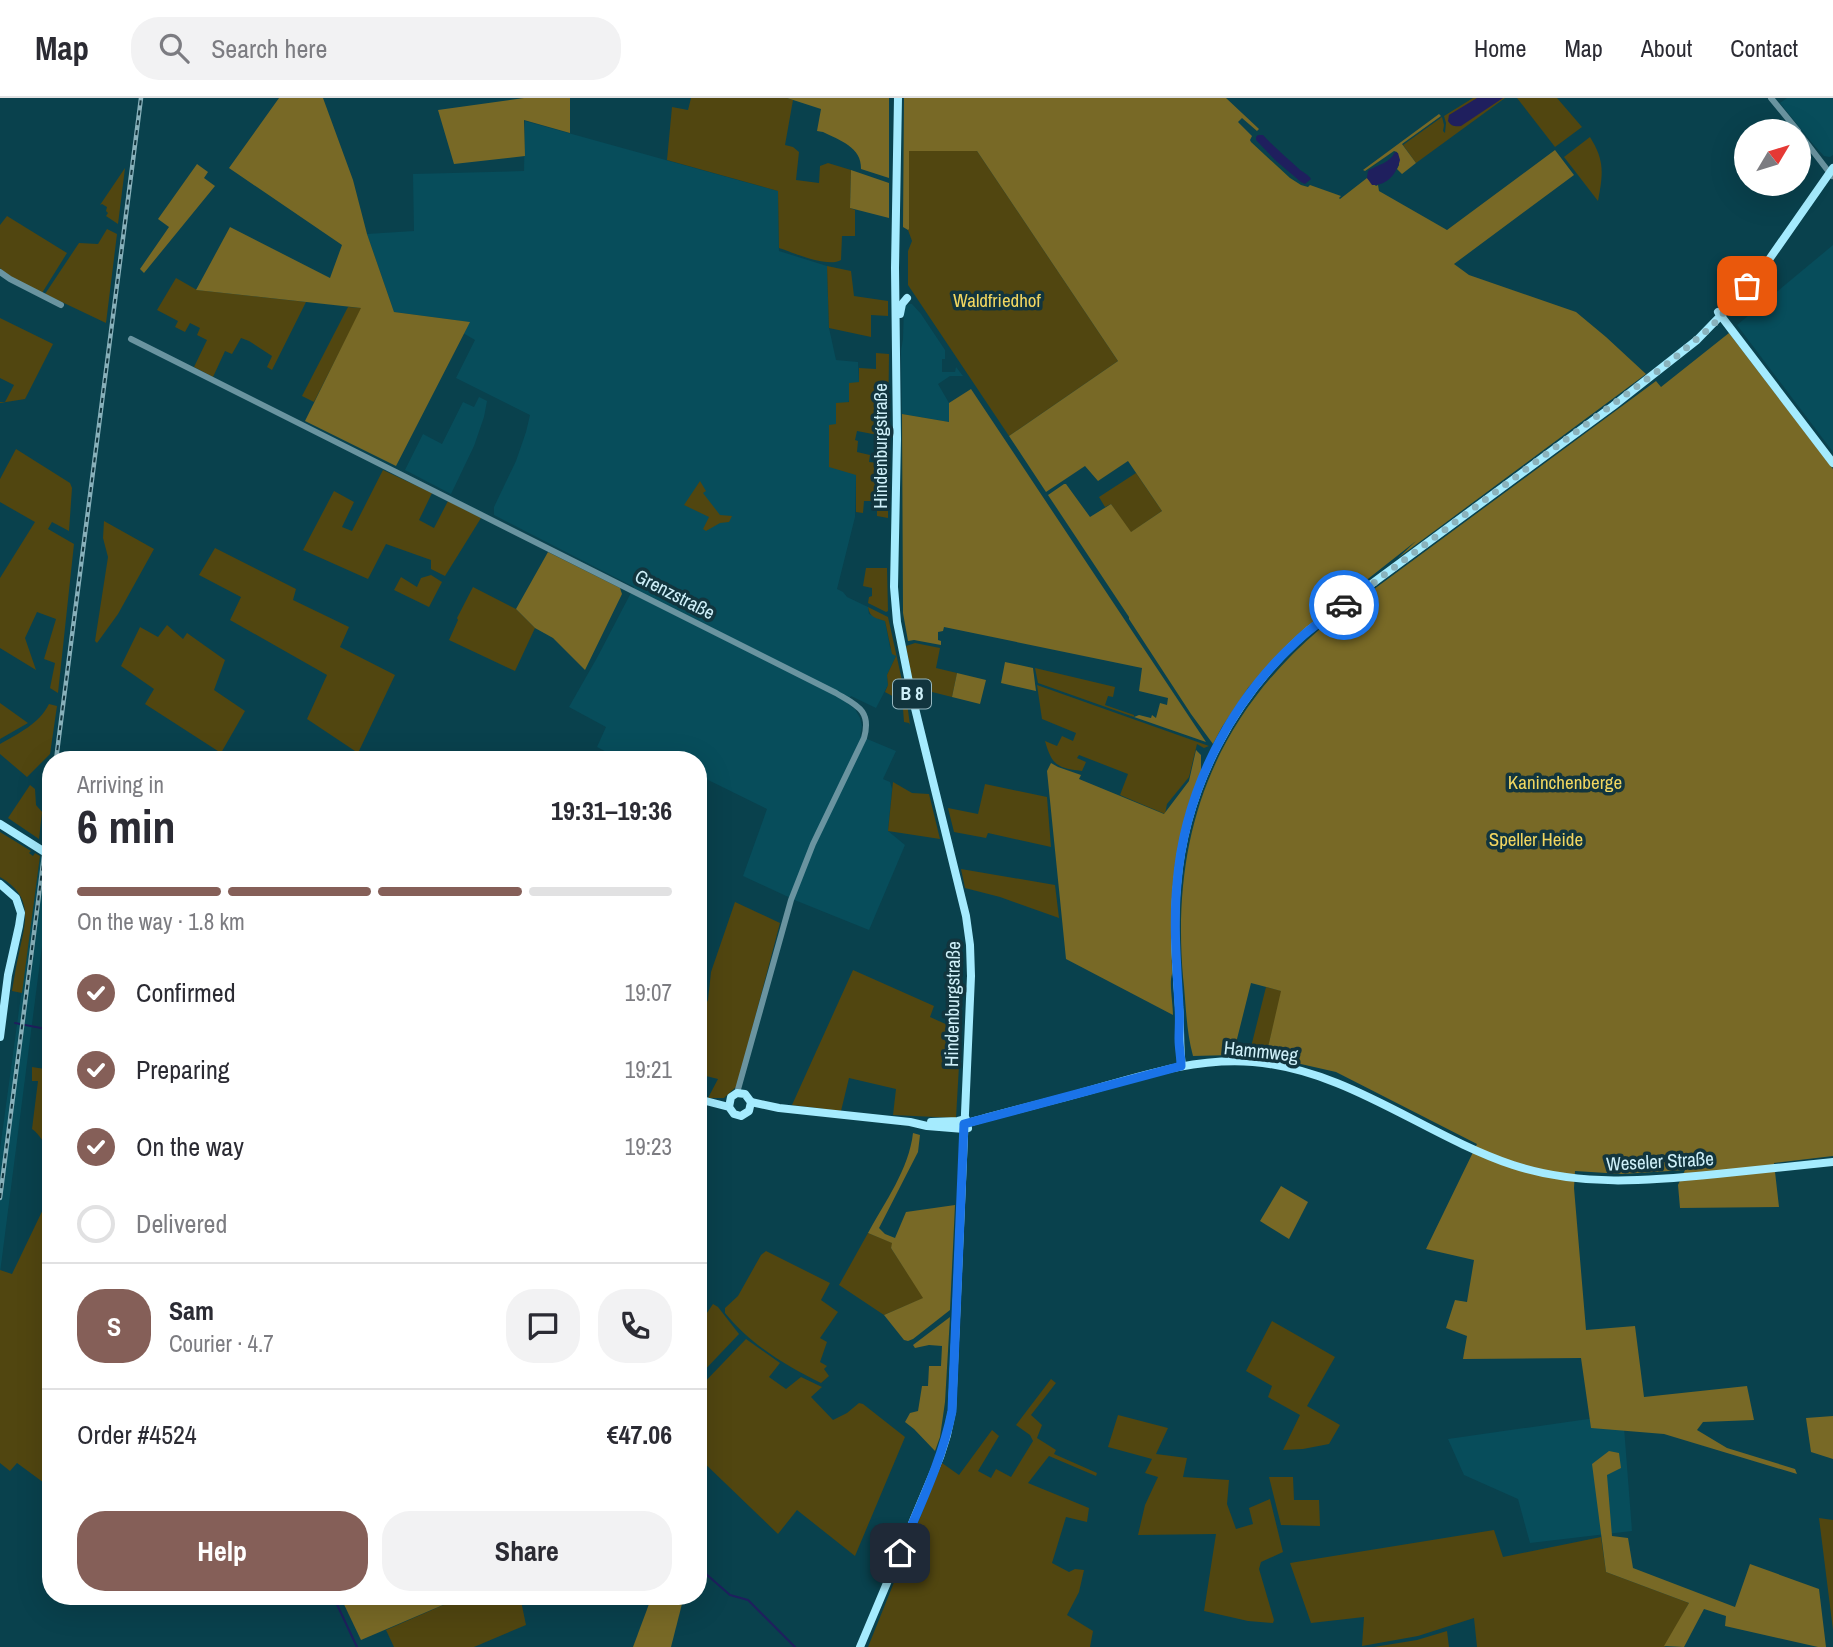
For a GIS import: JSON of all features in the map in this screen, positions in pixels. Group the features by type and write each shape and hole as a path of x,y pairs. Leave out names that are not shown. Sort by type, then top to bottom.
{"main road":[{"name":"Hindenburgstraße","path":"860,1647 940,1457 952,1411 971,976 968,929 911,692 897,622 894,587 898,98"},
{"path":"1697,340 1781,246 1789,230 1832,173"},
{"path":"1768,261 1766,268 1729,317 1776,388"},
{"name":"Hindenburgstraße","path":"896,352 900,309 906,298"},
{"path":"1718,317 1751,356"},
{"path":"1718,317 1833,463"},
{"path":"1184,1065 1176,900 1185,835 1207,768 1232,718 1254,688 1281,656 1309,630 1632,392 1697,340 1718,328 1727,330"},
{"path":"0,824 42,850"},
{"path":"0,884 16,898 20,914 3,986 0,1037"},
{"name":"Hammweg","path":"707,1100 729,1103 732,1112 737,1116 744,1115 746,1099 779,1108 911,1122 964,1122 1184,1065 1254,1062 1316,1075 1366,1095 1492,1157"},
{"path":"729,1103 746,1099"},
{"name":"Hammweg","path":"964,1122 976,1117 1014,1111"},
{"name":"Weseler Straße","path":"1492,1157 1533,1171 1573,1179 1608,1181 1697,1176 1833,1162"}],"street":[{"path":"1770,98 1787,119"},
{"path":"1811,148 1832,173"},
{"path":"0,272 61,306"},
{"name":"Grenzstraße","path":"131,340 836,693 863,710 866,723 864,738 813,844 795,891 745,1068 746,1099"}],"shaded area":[{"path":"1477,98 1503,98 1461,126 1449,123 1449,115"},
{"path":"1787,98 1833,98 1833,155 1824,156 1811,142 1811,119 1793,119 1780,103"},
{"path":"525,121 778,191 779,251 827,266 829,328 836,360 858,362 859,382 836,425 830,425 856,475 855,517 837,589 868,607 869,614 885,621 890,647 896,656 887,675 888,685 876,708 851,696 847,703 855,709 860,718 860,736 896,751 883,779 890,782 892,789 888,831 905,845 869,930 743,876 767,809 707,779 707,751 605,751 597,747 606,727 569,707 634,587 494,515 494,507 516,461 530,415 456,378 475,340 463,333 469,322 394,312 367,234 414,231 413,174 524,171"},
{"path":"1258,135 1263,135 1311,179 1305,184 1301,182 1256,140"},
{"path":"1395,152 1400,160 1394,174 1387,181 1372,185 1367,178 1368,171 1386,161"},
{"path":"1833,245 1833,452 1737,325"},
{"path":"909,304 921,314 945,350 942,372 955,372 956,367 963,376 950,376 938,384 949,403 949,422 902,414 901,351 904,306"},
{"path":"479,397 487,401 484,417 474,446 451,494 405,470 423,434 442,444 463,402 474,407"},
{"path":"40,856 42,946 0,1273 0,1149"},
{"path":"1623,1414 1632,1531 1530,1543 1518,1499 1464,1475 1448,1439"}],"green space":[{"path":"279,98 323,98 353,180 367,234 394,312 470,322 396,466 305,421 361,308 196,290 230,227 330,278 342,245 229,168"},
{"path":"524,98 570,98 570,133 524,120 525,156 454,164 438,110"},
{"path":"691,98 793,100 785,145 799,152 796,180 819,183 820,166 828,163 851,170 850,208 855,210 855,236 842,236 841,260 820,261 779,248 778,191 667,160 672,107 688,110"},
{"path":"787,98 889,98 889,178 861,169 854,150 836,138 817,131 821,109"},
{"path":"904,98 1226,98 1259,129 1257,131 1242,118 1238,122 1252,136 1251,142 1301,185 1310,185 1341,196 1340,199 1367,178 1378,185 1379,191 1447,230 1555,150 1574,175 1454,264 1469,275 1576,312 1646,374 1398,558 1416,541 1302,631 1248,688 1213,744 1048,495 1066,484 1090,517 1111,504 1131,532 1162,511 1128,461 1098,481 1085,466 1046,492 1009,436 1118,361 977,151 909,151 909,229 903,227"},
{"path":"1473,98 1505,98 1416,163 1403,145 1442,117 1445,133 1444,116"},
{"path":"1517,98 1557,98 1582,127 1555,147"},
{"path":"1439,114 1441,116 1402,144 1416,163 1402,174 1397,169 1397,152 1394,151 1363,170"},
{"path":"1590,137 1602,168 1598,201 1564,157"},
{"name":"Waldfriedhof","path":"909,151 977,151 1118,361 1009,436 908,285 908,251 912,241 908,230"},
{"path":"197,164 208,172 204,178 215,186 144,273 140,269 169,227 158,219"},
{"path":"125,168 118,224 106,216 107,207 100,205"},
{"path":"851,170 889,183 889,218 850,208"},
{"path":"7,216 67,253 42,293 9,277 0,268 0,225"},
{"path":"107,229 117,234 106,323 45,294 79,243 98,244"},
{"path":"827,266 851,271 854,296 888,301 888,316 871,315 871,337 829,328"},
{"path":"176,278 197,290 306,302 272,370 267,367 272,356 241,338 232,354 225,351 213,377 194,367 207,340 197,335 200,328 190,323 185,332 175,327 178,321 157,310"},
{"path":"348,307 362,308 314,402 302,396"},
{"path":"0,318 53,344 25,399 0,403 5,402 14,385 0,378"},
{"name":"Speller Heide","path":"1729,333 1833,469 1833,1156 1774,1163 1779,1207 1680,1208 1678,1185 1685,1170 1622,1174 1575,1171 1574,1188 1586,1330 1635,1326 1644,1397 1747,1386 1754,1420 1703,1422 1697,1430 1727,1448 1795,1469 1797,1474 1664,1434 1591,1428 1581,1358 1463,1359 1467,1336 1446,1328 1455,1300 1467,1302 1474,1260 1426,1249 1477,1144 1336,1072 1266,1056 1281,991 1251,983 1233,1055 1193,1056 1183,977 1181,925 1184,876 1193,829 1206,785 1226,742 1251,702 1283,665 1320,629 1656,381 1661,387"},
{"path":"876,353 889,354 888,437 857,431 855,440 858,441 857,452 870,455 869,462 888,464 888,518 877,516 877,501 864,501 863,513 856,512 856,475 829,467 829,425 836,424 836,403 849,402 849,383 859,382 859,368 876,369"},
{"path":"971,389 1206,742 1134,717 1139,715 1151,718 1152,715 1156,718 1160,703 1167,705 1168,698 1139,691 1142,668 944,627 943,631 938,632 941,645 908,641 903,613 902,414 949,422 949,403"},
{"path":"16,449 70,483 72,488 69,531 52,522 48,529 74,544 58,693 50,688 55,663 44,659 56,619 37,612 25,638 36,670 0,648 0,578 35,522 0,502 0,479"},
{"path":"383,470 432,493 419,520 434,528 448,501 481,518 445,576 431,569 431,560 386,544 368,579 303,550 334,491 354,502 342,527 352,531"},
{"path":"1136,473 1162,511 1130,533 1111,504 1105,507 1099,497"},
{"path":"700,481 706,491 703,493 720,515 732,516 729,522 720,523 706,531 703,529 709,517 684,505"},
{"path":"104,521 154,549 118,614 97,643 95,641 108,557 103,538"},
{"path":"215,548 296,589 293,600 349,627 340,647 395,675 359,751 307,719 327,675 230,620 241,597 199,575"},
{"path":"548,552 620,588 622,594 585,670 553,638 535,628 516,609"},
{"path":"866,568 887,568 886,612 868,603 872,588 863,586"},
{"path":"431,575 442,582 429,607 394,590 401,577 417,587 421,578"},
{"path":"473,587 516,609 535,628 515,671 449,640"},
{"path":"868,607 888,617 907,703 910,725 904,722 903,709 896,698 885,692 888,685 887,675 896,656 892,654 885,621 872,615"},
{"path":"167,625 183,639 187,633 225,660 214,690 245,711 222,751 218,751 145,704 154,689 121,666 140,627 158,637"},
{"path":"915,643 940,648 936,668 957,673 952,697 916,688 913,684 906,646"},
{"path":"1005,662 1033,668 1036,691 1001,683"},
{"path":"1035,668 1115,687 1113,697 1108,696 1105,705 1134,717 1038,683"},
{"path":"957,673 986,680 980,704 952,697"},
{"path":"1037,685 1209,746 1204,748 1197,744 1189,777 1167,804 1165,814 1120,795 1128,774 1079,755 1077,758 1086,762 1082,771 1067,769 1053,761 1045,741 1057,746 1062,736 1073,741 1076,733 1042,719"},
{"path":"0,703 28,723 0,739"},
{"path":"49,704 57,706 50,751 42,751 42,762 27,777 0,754 0,744 34,723"},
{"path":"1196,750 1201,755 1201,771 1185,816 1175,864 1171,911 1173,1015 1066,959 1047,771 1051,763 1081,775 1079,779 1164,814 1189,781"},
{"path":"893,782 912,793 929,794 940,839 888,831"},
{"path":"985,784 1047,797 1051,847 988,833 986,838 954,832 948,808 978,814"},
{"path":"30,785 35,789 36,805 42,812 39,839 8,818"},
{"path":"0,832 31,851 29,853 33,856 35,853 40,856 22,993 12,991 25,911 18,893 0,877"},
{"path":"961,869 1055,885 1059,918 965,888"},
{"path":"735,902 780,923 737,1086 724,1098 708,1098 718,1079 707,1076 707,1002 711,972"},
{"path":"853,970 934,1006 930,1017 961,1031 956,1118 893,1115 896,1089 849,1078 841,1111 792,1105"},
{"path":"1266,987 1282,991 1266,1056 1249,1055"},
{"path":"32,1067 42,1069 42,1140 32,1129 38,1081 32,1081"},
{"path":"913,1133 920,1135 918,1152 879,1228 895,1238 906,1212 955,1205 950,1310 908,1341 904,1340 884,1315 923,1298 891,1248 892,1243 868,1233 907,1159"},
{"path":"1281,1186 1308,1202 1289,1239 1260,1221"},
{"path":"42,1212 42,1481 17,1463 10,1471 0,1463 0,1270 12,1274"},
{"path":"868,1233 893,1243 891,1248 924,1298 884,1315 839,1285"},
{"path":"766,1251 830,1283 821,1300 838,1312 820,1338 827,1342 820,1362 827,1366 824,1369 829,1376 821,1383 769,1353 746,1335 725,1313 725,1308 738,1296 761,1255"},
{"path":"713,1304 718,1307 739,1334 707,1368 707,1313"},
{"path":"950,1317 945,1402 935,1451 905,1422 910,1413 918,1411 922,1386 928,1386 929,1366 941,1366 942,1346 915,1348 913,1345"},
{"path":"1272,1321 1335,1357 1307,1406 1340,1425 1329,1444 1283,1450 1300,1415 1268,1397 1272,1386 1246,1371"},
{"path":"746,1339 780,1363 769,1377 786,1389 801,1377 822,1387 811,1397 833,1420 859,1403 905,1437 855,1556 797,1510 778,1534 707,1466 707,1380"},
{"path":"1051,1379 1056,1383 1031,1415 1042,1425 1037,1438 1056,1450 1054,1454 1097,1473 1096,1476 1049,1456 1028,1483 1089,1508 1087,1522 1066,1517 1052,1563 1069,1572 1075,1569 1084,1570 1079,1592 1067,1615 1093,1631 1090,1647 868,1647 942,1463 959,1475 992,1430 999,1436 978,1471 991,1478 996,1469 1011,1477 1033,1441 1030,1435 1016,1425"},
{"path":"1118,1415 1168,1428 1156,1454 1187,1458 1183,1477 1229,1480 1227,1504 1236,1529 1253,1524 1249,1508 1270,1499 1283,1552 1261,1562 1259,1569 1273,1623 1248,1621 1204,1611 1216,1534 1138,1535 1145,1505 1158,1477 1145,1473 1152,1459 1108,1447"},
{"path":"1833,1416 1833,1459 1811,1452 1806,1418"},
{"path":"1609,1451 1619,1453 1621,1468 1607,1475 1612,1536 1628,1538 1633,1568 1735,1607 1750,1564 1819,1589 1826,1647 1725,1626 1726,1616 1704,1609 1684,1647 1664,1646 1689,1603 1606,1572 1592,1464"},
{"path":"1269,1477 1293,1477 1294,1500 1319,1500 1320,1526 1281,1525"},
{"path":"1819,1518 1833,1520 1833,1630"},
{"path":"1494,1530 1503,1557 1601,1537 1606,1572 1689,1603 1665,1647 1477,1647 1474,1618 1418,1636 1362,1646 1364,1617 1311,1623 1290,1563"},
{"path":"344,1605 443,1605 361,1640"},
{"path":"443,1605 522,1605 526,1625 474,1647 394,1647 386,1630"},
{"path":"649,1605 682,1605 671,1647 633,1647"},
{"path":"1447,1631 1449,1647 1374,1647 1417,1640"}],"waterway":[{"path":"15,1023 42,1028"},
{"path":"707,1575 730,1595 748,1600 795,1647"},
{"path":"337,1605 357,1647"}],"railway":[{"path":"57,751 141,98"},
{"path":"0,1198 42,871"}],"way so far":[{"path":"1344,605 1671,361 1712,326 1747,286"}],"route":[{"path":"900,1553 940,1457 952,1411 964,1124 1181,1066 1176,900 1181,851 1190,814 1207,768 1227,727 1245,700 1288,649 1344,605"}],"park label":[{"name":"Kaninchenberge","path":"1565,782"}]}
